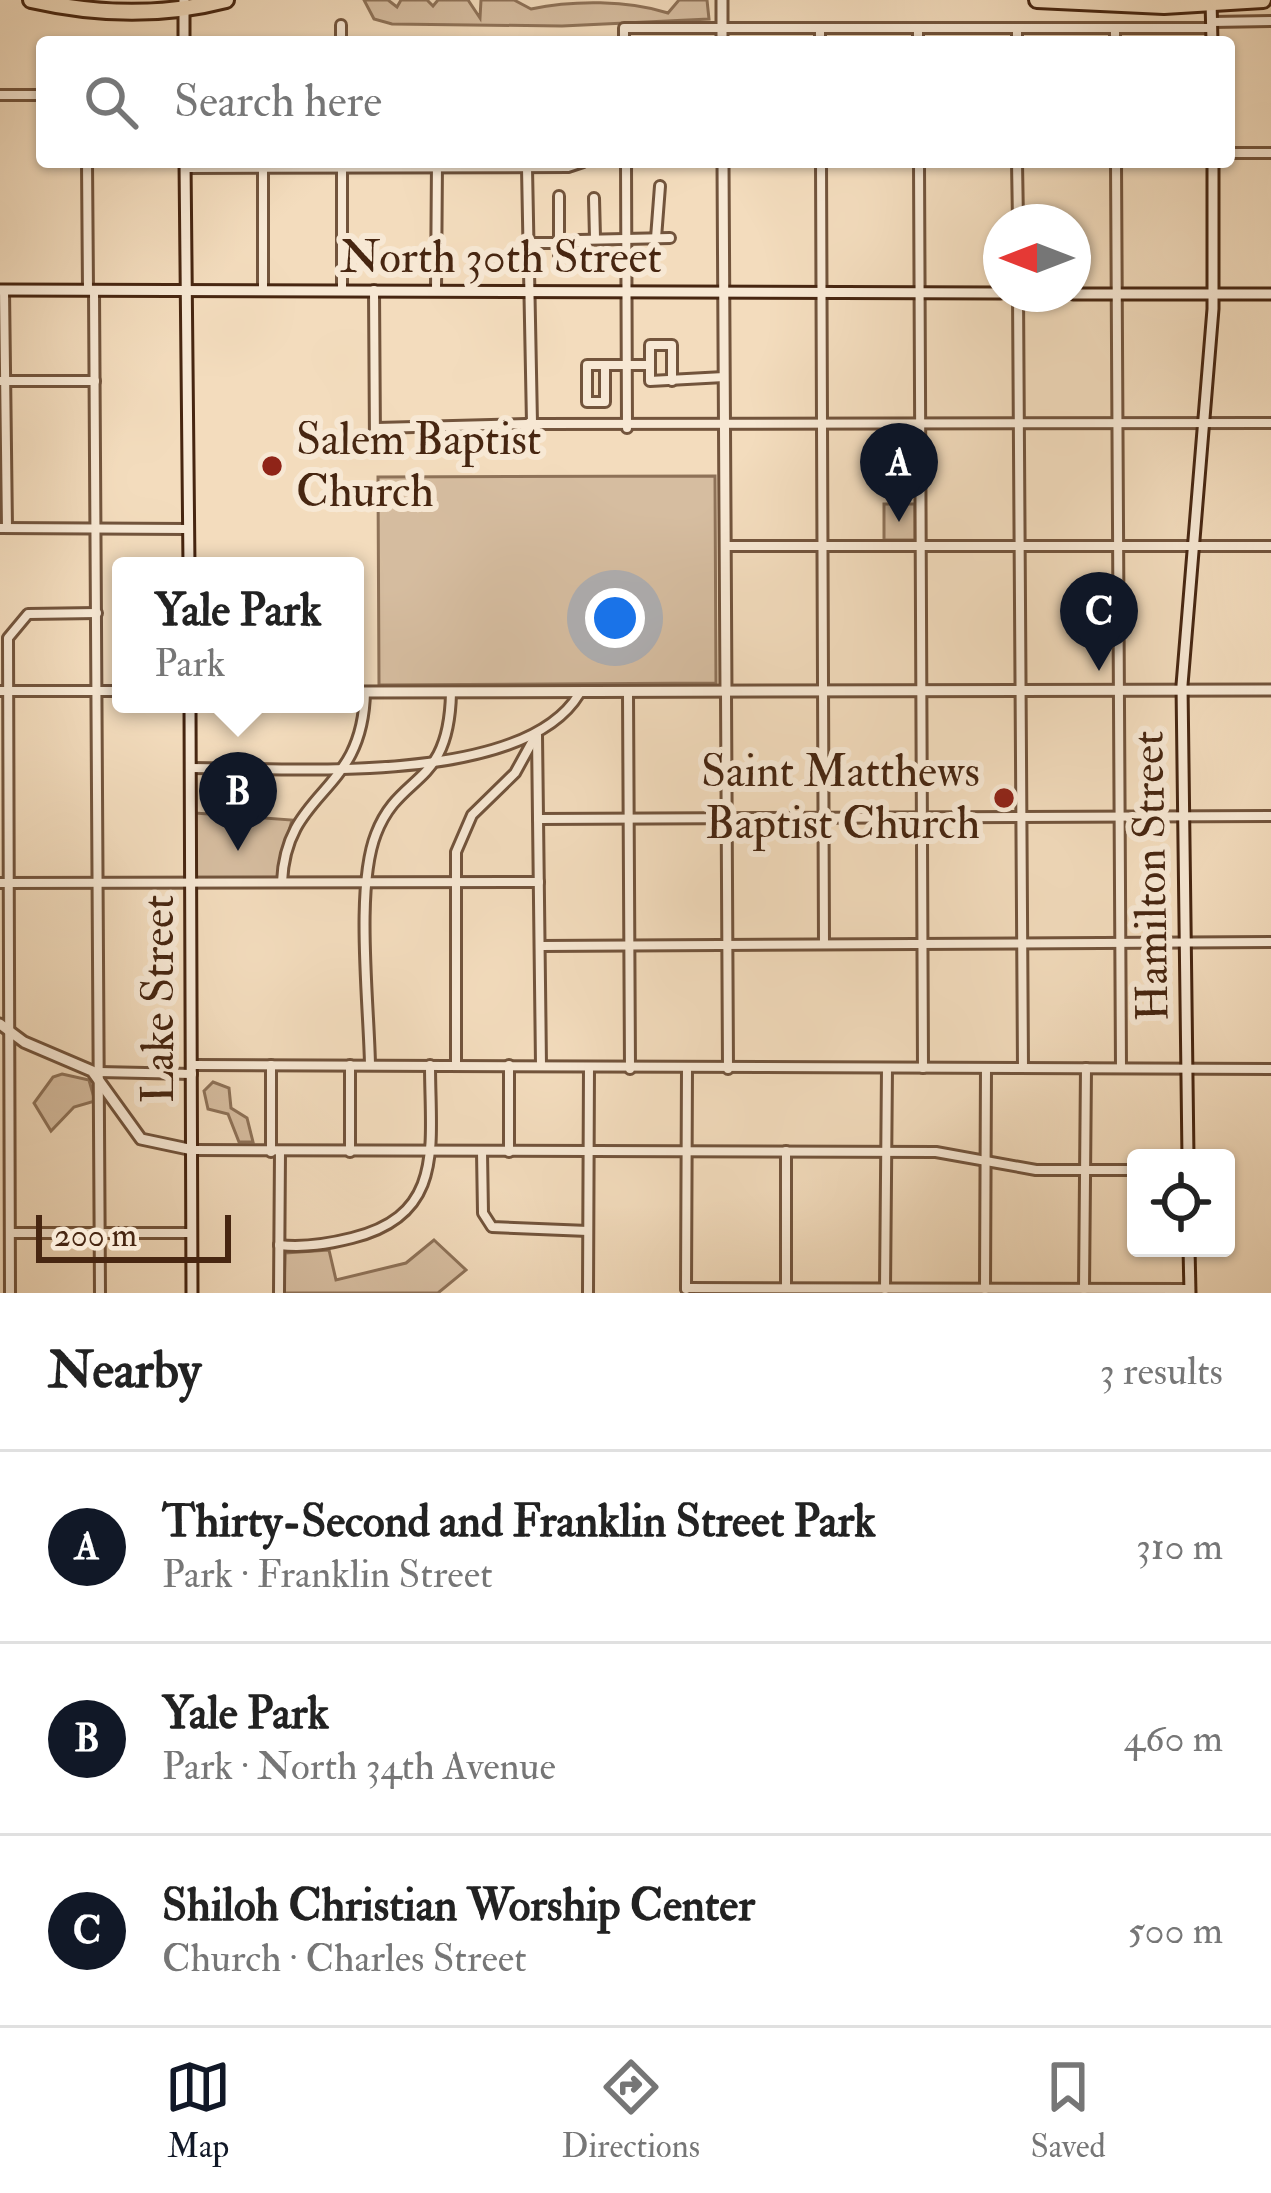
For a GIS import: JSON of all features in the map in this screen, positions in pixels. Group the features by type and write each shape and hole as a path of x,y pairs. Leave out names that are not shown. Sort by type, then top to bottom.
{"highway":[{"path":"32,0 103,11 226,0"},
{"path":"1036,0 1263,0"}],"main road":[{"path":"1211,2 1212,36"},
{"path":"722,3 722,36"},
{"path":"184,5 184,36"},
{"path":"185,168 189,557"},
{"path":"723,168 726,693"},
{"name":"Hamilton Street","path":"1187,1149 1182,690 1214,294 1213,168"},
{"name":"North 30th Street","path":"2,290 983,293"},
{"path":"1091,294 1271,294"},
{"path":"364,692 1271,690"},
{"name":"Lake Street","path":"190,713 192,1293"},
{"path":"0,1024 96,1072 101,1086 141,1138 193,1150"},
{"path":"1190,1257 1190,1291"}],"street":[{"path":"624,36 624,28 1115,28 1271,21"},
{"path":"341,25 341,36"},
{"path":"820,28 820,36"},
{"path":"918,28 918,36"},
{"path":"1115,28 1115,36"},
{"path":"1017,29 1017,36"},
{"path":"0,95 36,95"},
{"path":"1235,153 1271,153"},
{"path":"87,168 98,691 96,1072 271,1065 1271,1069"},
{"path":"262,168 263,290"},
{"path":"342,168 343,290"},
{"path":"436,291 437,168"},
{"path":"527,168 529,427"},
{"path":"626,168 627,428"},
{"path":"821,168 824,944"},
{"path":"919,168 923,1068"},
{"path":"1017,168 1018,204"},
{"path":"1116,168 1121,1068"},
{"path":"656,238 660,186"},
{"path":"559,196 559,259"},
{"path":"594,199 595,238"},
{"path":"579,240 670,238"},
{"path":"528,243 558,243"},
{"path":"2,290 3,529 188,530"},
{"path":"374,290 374,414 375,449 377,428 374,414"},
{"path":"1018,312 1023,1068"},
{"path":"672,381 672,345 650,345 650,382 672,381 724,377"},
{"path":"605,365 605,402 587,402 587,365 605,365 650,365"},
{"path":"3,381 94,381"},
{"path":"377,428 1271,423"},
{"path":"725,546 1271,546"},
{"path":"10,1293 4,691 8,638 19,619 32,613 97,613"},
{"path":"4,691 112,691"},
{"path":"370,1065 368,882 381,824 436,762 448,731 451,693"},
{"path":"726,693 728,1069"},
{"path":"190,768 346,768 436,762 537,734 562,718 579,694"},
{"path":"628,694 630,1069"},
{"path":"281,882 295,824 346,768 360,740 360,713"},
{"path":"537,734 541,1065"},
{"path":"456,1065 453,882 466,825 515,773 537,734"},
{"path":"538,819 1271,816"},
{"path":"5,884 539,882"},
{"path":"539,946 1271,942"},
{"path":"271,1065 279,1293"},
{"path":"350,1065 350,1152"},
{"path":"279,1245 322,1245 395,1224 419,1196 427,1151 430,1065"},
{"path":"509,1065 509,1151"},
{"path":"588,1293 589,1067"},
{"path":"885,1291 887,1068"},
{"path":"985,1291 986,1068"},
{"path":"1084,1291 1086,1068"},
{"path":"687,1069 686,1291 1190,1291"},
{"path":"0,1073 11,1073"},
{"path":"100,1293 101,1086"},
{"path":"193,1150 886,1151 1127,1170"},
{"path":"482,1151 483,1213 492,1227 588,1231"},
{"path":"786,1151 786,1291"},
{"path":"10,1233 193,1233"}],"shaded area":[{"path":"364,0 388,0 397,7 401,0 427,0 433,6 438,0 468,0 480,18 481,0 514,0 531,9 618,4 668,13 679,0 707,0 709,19 562,26 392,24 374,19"},
{"path":"715,476 716,683 379,685 378,477"},
{"path":"884,504 915,504 915,540 884,540"},
{"path":"195,813 292,820 277,878 196,879"},
{"path":"62,1074 89,1080 95,1101 74,1107 51,1131 34,1103 53,1077"},
{"path":"213,1082 229,1088 231,1108 247,1118 253,1142 239,1142 228,1114 208,1109 204,1091"},
{"path":"434,1240 466,1270 438,1293 284,1293 285,1253 329,1250 336,1280 406,1263"}],"place":[{"name":"Salem Baptist Church","path":"272,466"},
{"name":"Thirty-Second and Franklin Street Park","path":"899,522"},
{"name":"Shiloh Christian Worship Center","path":"1099,671"},
{"name":"Saint Matthews Baptist Church","path":"1004,798"},
{"name":"Yale Park","path":"238,851"}]}
